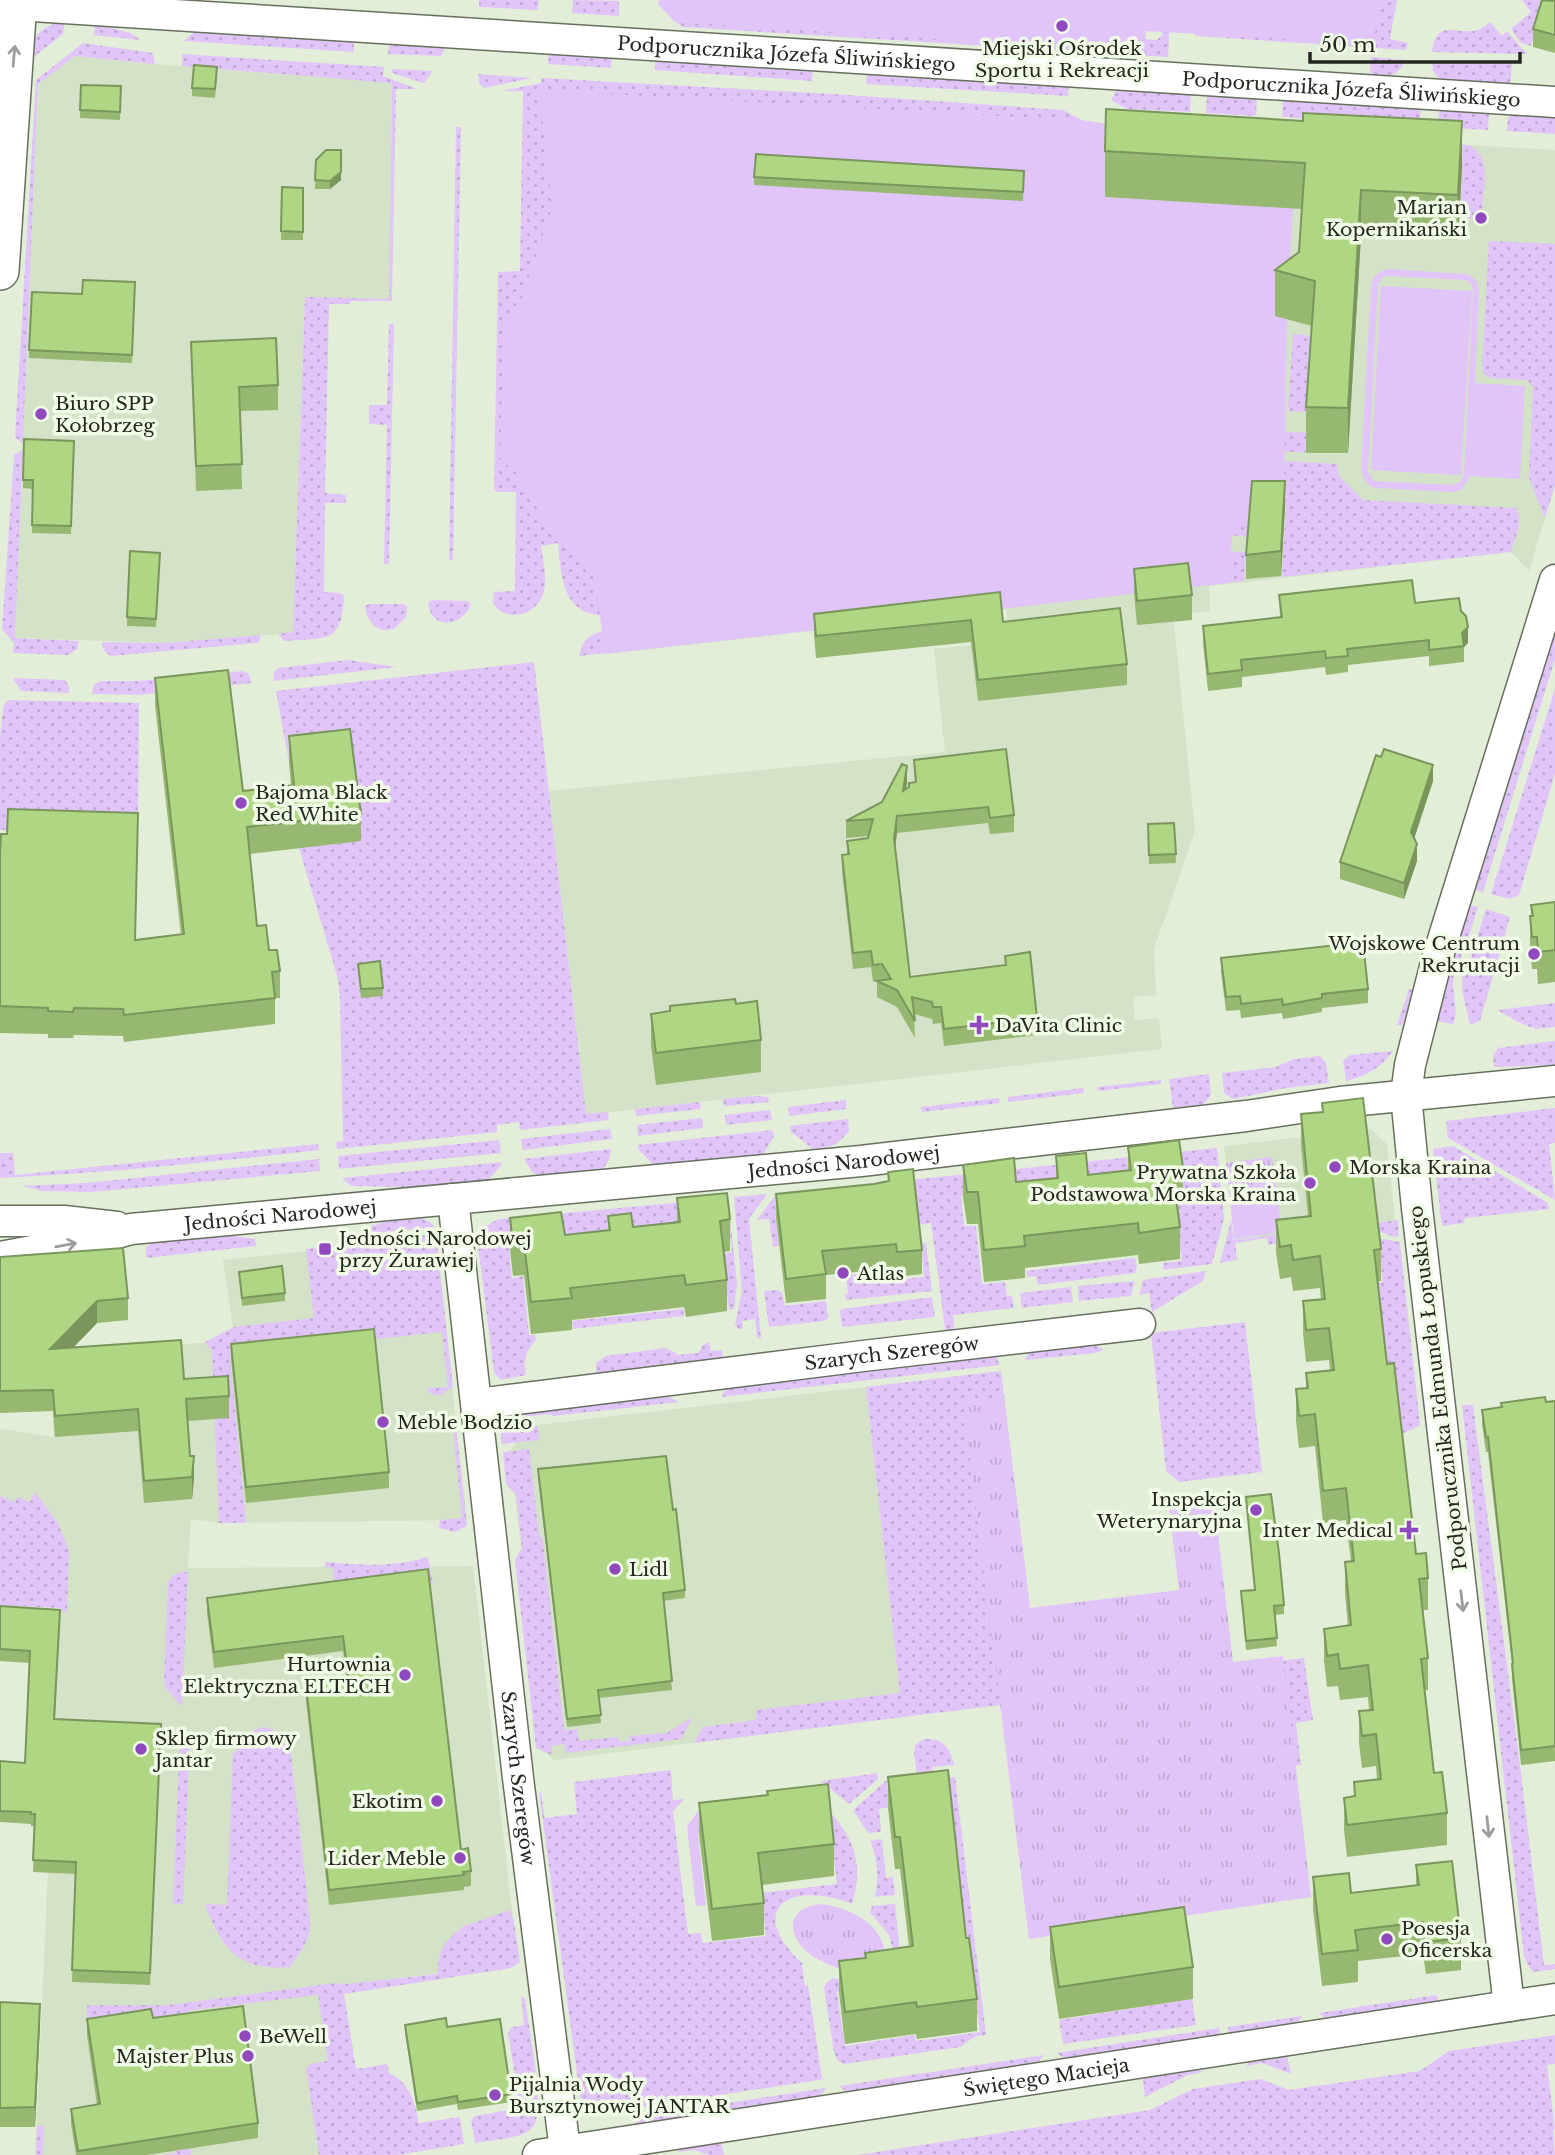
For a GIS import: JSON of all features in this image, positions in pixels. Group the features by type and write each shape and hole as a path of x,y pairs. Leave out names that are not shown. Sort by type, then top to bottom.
{"main road":[{"path":"0,271 12,3"}],"street":[{"name":"Podporucznika Józefa Śliwińskiego","path":"12,3 1555,102"},
{"name":"Podporucznika Edmunda Łopuskiego","path":"1509,2006 1406,1095 1419,1023 1437,958 1555,580"},
{"name":"Jedności Narodowej","path":"0,1257 91,1240 131,1229 861,1161 1246,1116 1340,1102 1555,1081"},
{"name":"Szarych Szeregów","path":"453,1199 518,1779 552,2152"},
{"name":"Jedności Narodowej","path":"0,1221 64,1220 131,1229"},
{"name":"Szarych Szeregów","path":"477,1404 836,1359 1140,1325"},
{"name":"Świętego Macieja","path":"552,2152 1555,1999"}],"shaded area":[{"path":"75,56 392,82 389,299 305,298 293,633 166,643 15,638 38,84"},
{"path":"539,90 1555,150 1555,485 1529,571 1511,552 1209,586 1210,611 1191,613 1191,620 1174,622 1195,831 1154,949 1156,995 1133,997 1135,1020 1159,1018 1162,1049 586,1115 549,791 945,752 934,649 1010,641 1006,609 605,654 595,579 521,300"},
{"name":"Prywatna Szkoła Podstawowa Morska Kraina","path":"1371,1129 1387,1144 1395,1220 1235,1240 1224,1146"},
{"path":"419,1239 437,1253 467,1520 219,1523 191,1519 188,1568 473,1566 518,1964 330,1986 333,2153 35,2155 60,1608 0,1605 0,1429 54,1437 51,1383 131,1350 205,1342 233,1328 223,1260"},
{"path":"866,1387 903,1717 554,1760 545,1752 510,1451 528,1426"}],"green space":[{"path":"479,0 539,0 538,10 479,7"},
{"path":"573,0 619,1 619,16 572,13"},
{"name":"Miejski Ośrodek Sportu i Rekreacji","path":"658,0 1381,0 1373,44 1146,31 1144,52 675,22 659,5"},
{"path":"1164,0 1171,0 1168,57 682,27 658,3 860,12 861,22 1157,40 1162,35"},
{"path":"1362,0 1397,0 1390,39 1408,43 1406,50 1195,36 1195,28"},
{"path":"1522,0 1555,0 1555,17 1541,13 1531,46 1521,43 1511,29 1531,12"},
{"path":"65,21 63,34 34,57 28,57 40,32"},
{"path":"1490,22 1502,36 1507,31 1527,54 1432,52 1439,34 1444,31 1473,31"},
{"path":"95,23 130,33 141,40 94,35"},
{"path":"201,30 354,39 354,52 184,41"},
{"path":"390,41 444,45 445,48 441,56 388,54"},
{"path":"83,43 153,53 155,64 75,56 38,84 23,444 15,437 36,80"},
{"path":"549,50 612,54 611,68 548,64"},
{"path":"182,54 384,67 383,76 417,89 396,89 392,301 329,304 325,493 346,495 346,503 325,503 324,592 341,593 344,596 340,624 329,636 284,641 278,634 293,632 305,297 389,299 392,83 182,66"},
{"path":"656,57 813,67 812,81 655,70"},
{"path":"1371,57 1405,60 1393,74 1373,76 1370,72"},
{"path":"1432,61 1512,63 1510,87 1440,80 1433,71"},
{"path":"392,69 433,71 424,83 392,73"},
{"path":"867,71 1069,84 1068,96 866,84"},
{"path":"478,74 532,78 484,88 479,83"},
{"path":"542,78 1063,110 1084,121 1053,119 1179,549 1246,552 1244,581 579,656 586,640 592,635 607,630 633,628 631,611 598,615 577,606 565,588 558,543 541,546 545,586 536,606 522,614 514,615 499,610 493,603 494,592 515,591 516,492 494,490 498,272 520,271 523,91 502,91 541,83"},
{"path":"1121,89 1191,93 1190,112 1127,109 1111,100 1116,91"},
{"path":"539,90 1089,121 1107,124 1105,197 1293,208 1287,313 1284,492 1258,492 1232,535 1229,583 605,654 595,579 549,528 516,473 500,459 504,320 521,300 552,208"},
{"path":"1207,94 1257,97 1256,116 1206,113"},
{"path":"1283,98 1421,107 1419,126 1282,117"},
{"path":"1439,108 1489,111 1488,130 1438,127"},
{"path":"1515,112 1555,115 1555,134 1507,131 1508,118"},
{"path":"456,127 461,127 453,560 449,560"},
{"path":"1222,131 1469,145 1481,157 1484,166 1482,213 1479,219 1460,218 1462,167"},
{"path":"1489,241 1555,244 1555,485 1545,518 1529,478 1533,387 1527,380 1491,378 1482,370"},
{"path":"1389,269 1465,274 1475,280 1479,292 1475,383 1525,386 1520,479 1470,476 1463,489 1454,492 1375,488 1365,480 1361,469 1371,286 1379,273","holes":["1389,276 1464,280 1473,288 1464,475 1461,481 1453,485 1374,481 1368,472 1378,284 1382,278"]},
{"path":"1381,286 1472,291 1461,475 1371,470"},
{"path":"389,324 394,324 389,564 384,564 387,425 369,424 369,405 387,405"},
{"path":"1293,334 1313,336 1308,412 1288,411"},
{"path":"1270,431 1307,433 1305,453 1265,449"},
{"path":"23,450 15,638 79,641 77,649 69,655 13,653 14,643 2,629 14,455"},
{"path":"1265,460 1337,464 1339,476 1363,500 1516,508 1519,524 1511,552 1282,577 1286,505 1252,504 1249,537 1230,535"},
{"path":"432,600 468,601 471,604 461,617 448,623 441,622 430,612 428,603"},
{"path":"404,604 407,606 406,617 394,629 383,630 374,625 368,617 365,606"},
{"path":"1555,624 1555,659 1483,892 1474,889"},
{"path":"261,635 257,643 111,656 104,650 102,642 166,643"},
{"path":"348,660 397,667 273,681 274,672 279,668"},
{"path":"534,662 586,1114 608,1112 609,1120 520,1130 519,1122 497,1125 497,1132 337,1149 336,1142 343,1141 338,979 299,848 289,762 276,691"},
{"path":"243,671 249,674 252,683 138,695 92,694 94,685 100,681 138,681"},
{"path":"13,678 65,680 69,693 21,691"},
{"path":"1555,689 1555,774 1519,895 1510,899 1491,894"},
{"path":"8,700 139,703 138,831 0,830 0,738 3,707"},
{"path":"1469,905 1478,907 1453,981 1455,1018 1453,1024 1435,1021 1436,1004"},
{"path":"1486,909 1510,917 1480,1021 1470,1025 1462,978"},
{"path":"1409,989 1414,990 1402,1025 1397,1025"},
{"path":"1555,1003 1555,1027 1536,1029 1497,1010"},
{"path":"1555,1041 1555,1065 1494,1067 1493,1056 1498,1048"},
{"path":"1393,1051 1372,1070 1346,1081 1343,1061 1350,1055"},
{"path":"1320,1056 1326,1063 1329,1083 1286,1088 1233,1099 1224,1093 1222,1073 1276,1067 1294,1059"},
{"path":"1209,1074 1211,1095 1203,1105 1173,1108 1169,1079"},
{"path":"1161,1080 1161,1084 1098,1091 1097,1087"},
{"path":"1083,1088 1084,1093 1008,1102 1008,1097"},
{"path":"768,1097 769,1102 724,1106 723,1099"},
{"path":"999,1098 1000,1103 922,1112 921,1107"},
{"path":"846,1100 846,1109 789,1116 788,1107"},
{"path":"700,1102 701,1109 636,1116 635,1109"},
{"path":"1555,1108 1555,1143 1549,1144 1555,1200 1448,1138 1446,1121"},
{"path":"770,1110 772,1120 726,1125 725,1115"},
{"path":"702,1118 703,1128 638,1136 637,1125"},
{"path":"848,1119 849,1131 834,1145 813,1149 791,1132 790,1126"},
{"path":"610,1129 612,1139 523,1150 521,1139"},
{"path":"773,1130 774,1136 763,1155 654,1165 639,1150 638,1145"},
{"path":"499,1140 501,1153 339,1169 338,1156"},
{"path":"318,1144 319,1150 239,1159 0,1178 0,1153 13,1153 15,1175"},
{"path":"1453,1146 1548,1203 1549,1209 1465,1218 1464,1223 1442,1226 1433,1149"},
{"path":"1217,1148 1224,1219 1212,1264 1163,1270 1163,1263 1182,1261 1174,1202 1184,1200 1180,1170 961,1196 964,1226 976,1226 982,1284 1005,1282 1007,1296 1012,1296 1014,1308 953,1315 955,1335 946,1336 931,1223 918,1225 887,1204 776,1217 779,1246 773,1247 769,1219 757,1220 776,1194"},
{"path":"611,1149 609,1160 603,1169 540,1176 532,1172 524,1159"},
{"path":"1272,1157 1277,1193 1230,1198 1226,1163"},
{"path":"319,1159 320,1171 92,1192 42,1191 23,1186 86,1183"},
{"path":"502,1162 488,1180 411,1187 351,1186 342,1178"},
{"path":"1277,1193 1282,1232 1234,1239 1230,1198"},
{"path":"767,1194 749,1219 761,1338 757,1338 755,1319 742,1321 743,1329 735,1325 742,1291 734,1197"},
{"path":"728,1198 737,1283 734,1309 729,1310 722,1254 732,1252 728,1223 509,1248 512,1278 523,1276 529,1335 535,1335 536,1340 526,1356 526,1375 501,1380 494,1373 478,1245 488,1225 500,1219"},
{"path":"418,1217 435,1227 363,1234 363,1229 390,1220"},
{"path":"1231,1220 1234,1240 1398,1220 1399,1236 1377,1231 1268,1245 1267,1238 1235,1243 1237,1260 1220,1263"},
{"path":"221,1234 255,1239 256,1246 146,1258 146,1247 151,1243"},
{"path":"428,1235 435,1239 437,1244 453,1387 438,1396 430,1393 427,1388 448,1387 442,1332 230,1355 246,1523 219,1523 212,1351 205,1342 234,1327 314,1318 306,1249 316,1248 317,1252 332,1251 331,1245"},
{"path":"1377,1238 1400,1242 1420,1425 1400,1435 1388,1394 1375,1283 1383,1282"},
{"path":"926,1243 932,1291 846,1300 846,1275 893,1271 895,1280 924,1277 921,1244"},
{"path":"1135,1258 1135,1273 1038,1285 1036,1276 1027,1277 1026,1271"},
{"path":"1206,1271 1203,1281 1152,1312 1149,1293 1139,1295 1143,1280"},
{"path":"1135,1281 1131,1296 1079,1301 1078,1286"},
{"path":"1071,1287 1073,1302 1022,1308 1020,1293"},
{"path":"764,1291 782,1292 785,1306 826,1301 828,1317 825,1321 769,1327"},
{"path":"932,1297 935,1317 842,1327 842,1309"},
{"path":"683,1309 684,1316 573,1329 572,1321"},
{"path":"1245,1322 1262,1472 1179,1482 1166,1471 1151,1333"},
{"path":"709,1342 711,1351 722,1350 723,1357 746,1355 746,1359 596,1378 596,1363 606,1356 665,1348 677,1355 698,1353 703,1345"},
{"path":"1092,1343 1104,1350 1025,1360 1030,1350"},
{"path":"991,1354 1000,1365 721,1397 726,1388"},
{"path":"1001,1371 1030,1608 1029,1937 1001,1705 694,1743 703,1727 756,1720 756,1710 900,1693 866,1387"},
{"path":"661,1396 679,1402 554,1416 548,1414 525,1417 523,1413"},
{"path":"1004,1397 1030,1608 1179,1590 1168,1499 1201,1495 1208,1500 1214,1499 1233,1662 1283,1656 1311,1897 1029,1939 963,1402"},
{"path":"1462,1405 1473,1405 1544,1965 1555,1964 1555,1969 1533,1972 1524,1956"},
{"path":"441,1422 456,1428 467,1526 455,1532 439,1528 440,1520 462,1518 453,1430 432,1431 433,1426"},
{"path":"509,1423 538,1426 539,1440 502,1444 502,1429"},
{"path":"529,1449 539,1534 543,1540 564,1730 577,1729 579,1741 618,1737 619,1742 630,1741 629,1736 667,1733 693,1717 681,1739 566,1753 564,1744 551,1746 552,1755 536,1748 515,1560 522,1548 516,1495 506,1484 503,1452"},
{"path":"35,1492 58,1523 69,1551 67,1612 62,1612 61,1608 0,1605 0,1496 14,1502 18,1497 30,1502"},
{"path":"428,1557 433,1584 336,1594 333,1568 325,1567 325,1562 389,1564"},
{"path":"188,1572 182,1707 164,1682 168,1583 172,1576"},
{"path":"1304,1658 1313,1720 1296,1723 1301,1765 1285,1767 1234,1667"},
{"path":"262,1727 272,1729 290,1745 310,1928 307,1940 290,1967 257,1965 234,1954 218,1933 205,1904 227,1905 233,1752 236,1753 245,1736"},
{"path":"180,1735 190,1735 183,1904 173,1904"},
{"path":"924,1739 936,1740 945,1745 954,1765 932,1767 933,1779 955,1777 986,2035 976,2036 960,2047 844,2064 838,2061 834,2052 824,1988 833,1978 865,1988 837,1992 845,2046 915,2035 916,2041 980,2032 971,1969 921,1804 914,1753 915,1745"},
{"path":"671,1770 673,1800 684,1799 673,1811 688,1934 701,1933 702,1943 766,1936 761,1893 837,1884 828,1810 851,1842 857,1865 856,1890 852,1904 830,1897 810,1895 782,1904 776,1914 777,1928 785,1944 803,1964 822,2078 825,2079 590,2115 583,2107 580,2095 539,1793 541,1792 545,1818 577,1814 574,1782"},
{"path":"877,1773 878,1779 849,1804 821,1781"},
{"path":"887,1780 890,1807 879,1809 881,1832 868,1833 853,1810"},
{"path":"726,1799 729,1829 698,1834 706,1905 696,1906 687,1826 699,1810"},
{"path":"882,1839 886,1878 893,1877 895,1895 875,1897 877,1869 870,1841"},
{"path":"821,1904 862,1918 877,1933 885,1953 843,1970 809,1954 797,1940 793,1923 803,1909"},
{"path":"895,1904 901,1961 893,1951 889,1935 870,1912 872,1906"},
{"path":"510,1910 520,1962 511,1968 344,1994 356,2069 387,2064 389,2073 407,2088 419,2123 460,2117 464,2144 397,2155 319,2155 306,2068 311,2064 328,2061 318,1995 192,2010 181,2015 175,2030 191,2155 160,2155 175,2153 177,2150 152,2024 87,2034 87,2005 169,2005 336,1983 438,1974 441,1951 454,1934 467,1924"},
{"path":"1437,1995 1438,2004 1328,2021 1319,2013"},
{"path":"521,1996 525,1999 536,2072 515,2076 508,2033 512,2027 524,2025"},
{"path":"1192,1999 1196,2025 1063,2044 1059,2020"},
{"path":"1302,2016 1296,2025 1229,2035 1228,2027"},
{"path":"1219,2028 1221,2037 1066,2060 1057,2053"},
{"path":"1555,2035 1555,2064 1547,2065 1555,2128 1555,2155 857,2155 1150,2110 1193,2089 1260,2079 1289,2090 1420,2071 1449,2051"},
{"path":"1283,2053 1287,2056 1291,2074 1262,2063 1246,2066 1251,2060"},
{"path":"1044,2055 1036,2065 848,2093 839,2086"},
{"path":"1192,2068 1204,2072 1188,2075 1145,2097 1145,2076"},
{"path":"536,2079 537,2114 529,2131 508,2138 475,2143 471,2119 519,2108 515,2082"},
{"path":"826,2088 819,2098 637,2126 635,2117"},
{"path":"37,2126 44,2126 43,2155 36,2155"},
{"path":"718,2141 724,2155 709,2155 694,2150 677,2152 684,2144"}],"building":[{"path":"1542,0 1555,1 1555,35 1533,29"},
{"path":"194,65 217,67 215,89 192,88"},
{"path":"81,85 121,86 120,112 80,110"},
{"path":"1106,109 1303,121 1303,113 1462,121 1458,195 1361,190 1348,408 1306,407 1315,281 1275,270 1299,252 1305,163 1105,151"},
{"path":"326,150 341,150 341,172 330,181 315,180 316,160"},
{"path":"756,154 1024,171 1023,192 754,177"},
{"path":"282,187 303,188 303,232 281,231"},
{"path":"83,280 135,282 132,355 29,350 32,292 82,294"},
{"path":"276,338 278,385 239,387 242,464 196,466 191,342"},
{"path":"24,439 74,441 71,526 32,525 33,480 23,480"},
{"path":"1252,481 1285,481 1281,551 1246,555"},
{"path":"130,551 160,553 156,619 127,617"},
{"path":"1188,563 1192,595 1137,601 1134,569"},
{"path":"1412,580 1415,603 1459,598 1468,627 1462,633 1464,646 1429,650 1429,640 1347,649 1348,656 1326,658 1325,651 1241,660 1242,670 1208,674 1203,626 1282,617 1279,595"},
{"path":"1000,592 1003,622 1120,608 1127,664 978,680 971,620 816,636 814,614"},
{"path":"228,670 243,791 294,785 289,736 350,729 361,814 247,827 257,926 266,925 269,950 277,950 280,971 272,972 275,998 124,1015 123,1009 74,1008 73,1012 0,1006 0,854 1,834 7,834 8,809 138,813 135,940 184,934 155,678"},
{"path":"1006,749 1014,815 990,818 988,807 897,816 894,838 910,977 1006,965 1005,956 1030,952 1037,1018 944,1029 941,1007 933,1007 932,1002 912,997 915,1021 897,990 877,981 891,979 882,964 873,965 871,951 853,953 842,855 849,854 847,841 868,838 873,819 846,821 882,802 902,764 907,766 903,791 909,787 909,783 916,782 914,760"},
{"path":"1384,749 1433,765 1411,832 1417,844 1404,883 1340,862 1376,755 1381,757"},
{"path":"1174,823 1176,854 1149,855 1148,824"},
{"path":"1555,902 1555,950 1538,952 1537,937 1532,937 1531,905"},
{"path":"1363,942 1368,989 1322,994 1322,998 1283,1005 1282,999 1241,1004 1240,996 1226,997 1221,958"},
{"path":"380,961 383,988 361,989 358,964"},
{"path":"735,999 736,1004 757,1001 761,1040 656,1053 651,1014 670,1011 670,1006"},
{"path":"1363,1098 1381,1249 1374,1250 1387,1364 1394,1363 1416,1554 1426,1553 1428,1578 1419,1579 1428,1658 1421,1659 1434,1773 1442,1772 1447,1813 1347,1825 1344,1798 1355,1796 1354,1782 1381,1779 1376,1734 1362,1736 1359,1711 1373,1710 1368,1665 1340,1669 1338,1654 1327,1656 1324,1629 1351,1625 1345,1562 1354,1561 1346,1488 1323,1491 1315,1414 1299,1416 1296,1389 1308,1388 1306,1373 1334,1370 1329,1328 1306,1330 1303,1301 1325,1299 1320,1256 1293,1260 1291,1245 1280,1247 1276,1220 1311,1216 1301,1114 1323,1112 1322,1103"},
{"path":"1179,1140 1183,1167 1172,1168 1180,1227 1139,1233 1138,1223 1024,1236 1025,1246 984,1250 978,1192 967,1192 963,1165 1014,1158 1016,1182 1058,1178 1056,1156 1086,1153 1088,1175 1131,1170 1128,1147"},
{"path":"913,1169 922,1250 897,1252 896,1244 822,1251 826,1274 786,1279 776,1194 874,1184 889,1181 888,1172"},
{"path":"727,1193 730,1219 720,1221 727,1280 686,1285 684,1275 570,1288 572,1298 531,1302 524,1243 513,1244 510,1218 561,1212 565,1235 610,1230 608,1216 631,1213 633,1227 680,1222 677,1198"},
{"path":"123,1248 128,1298 97,1301 50,1349 181,1340 184,1379 228,1376 229,1396 186,1399 190,1456 194,1456 192,1477 144,1481 138,1409 55,1416 53,1390 0,1391 0,1257"},
{"path":"282,1266 285,1293 242,1298 239,1272"},
{"path":"374,1329 389,1472 246,1487 231,1344"},
{"path":"1545,1397 1546,1402 1555,1401 1555,1746 1521,1750 1488,1437 1482,1410 1502,1407 1501,1403"},
{"name":"Lidl","path":"666,1456 673,1510 676,1509 685,1590 663,1593 672,1681 598,1690 601,1715 567,1719 538,1469"},
{"path":"1271,1494 1284,1605 1274,1606 1277,1638 1246,1641 1241,1591 1255,1590 1246,1497"},
{"path":"428,1569 461,1850 468,1848 471,1871 463,1872 464,1875 329,1890 306,1686 349,1681 343,1636 214,1652 207,1598"},
{"path":"0,1606 60,1610 54,1719 161,1724 150,1973 72,1970 76,1862 33,1860 35,1814 0,1811 0,1761 25,1763 30,1651 0,1649"},
{"path":"948,1770 966,1938 969,1938 977,1999 917,2007 916,2002 845,2012 839,1961 866,1958 865,1953 913,1946 900,1837 895,1837 888,1777"},
{"path":"828,1784 834,1844 758,1853 764,1903 712,1909 699,1803 768,1795 767,1791"},
{"path":"1452,1861 1461,1938 1426,1942 1423,1922 1355,1930 1358,1950 1322,1954 1313,1877 1349,1873 1351,1893 1419,1885 1416,1865"},
{"path":"1184,1907 1193,1967 1059,1987 1050,1927"},
{"path":"0,2002 40,2004 35,2107 0,2108"},
{"path":"243,2006 258,2123 78,2151 71,2109 100,2104 87,2019 151,2009 153,2018"},
{"path":"446,2018 447,2027 500,2019 511,2094 458,2102 457,2096 417,2103 405,2025"}],"place":[{"name":"Miejski Ośrodek Sportu i Rekreacji","path":"1062,26"},
{"name":"Marian Kopernikański","path":"1481,218"},
{"name":"Biuro SPP Kołobrzeg","path":"41,414"},
{"name":"Bajoma Black Red White","path":"241,803"},
{"name":"Wojskowe Centrum Rekrutacji","path":"1534,954"},
{"name":"DaVita Clinic","path":"979,1025"},
{"name":"Morska Kraina","path":"1335,1167"},
{"name":"Prywatna Szkoła Podstawowa Morska Kraina","path":"1310,1183"},
{"name":"Jedności Narodowej przy Żurawiej","path":"325,1249"},
{"name":"Atlas","path":"843,1273"},
{"name":"Meble Bodzio","path":"383,1422"},
{"name":"Inspekcja Weterynaryjna","path":"1256,1510"},
{"name":"Inter Medical","path":"1409,1530"},
{"name":"Lidl","path":"615,1569"},
{"name":"Hurtownia Elektryczna ELTECH","path":"405,1675"},
{"name":"Sklep firmowy Jantar","path":"141,1749"},
{"name":"Ekotim","path":"437,1801"},
{"name":"Lider Meble","path":"460,1858"},
{"name":"Posesja Oficerska","path":"1387,1939"},
{"name":"BeWell","path":"245,2036"},
{"name":"Majster Plus","path":"248,2056"},
{"name":"Pijalnia Wody Bursztynowej JANTAR","path":"495,2095"}]}
